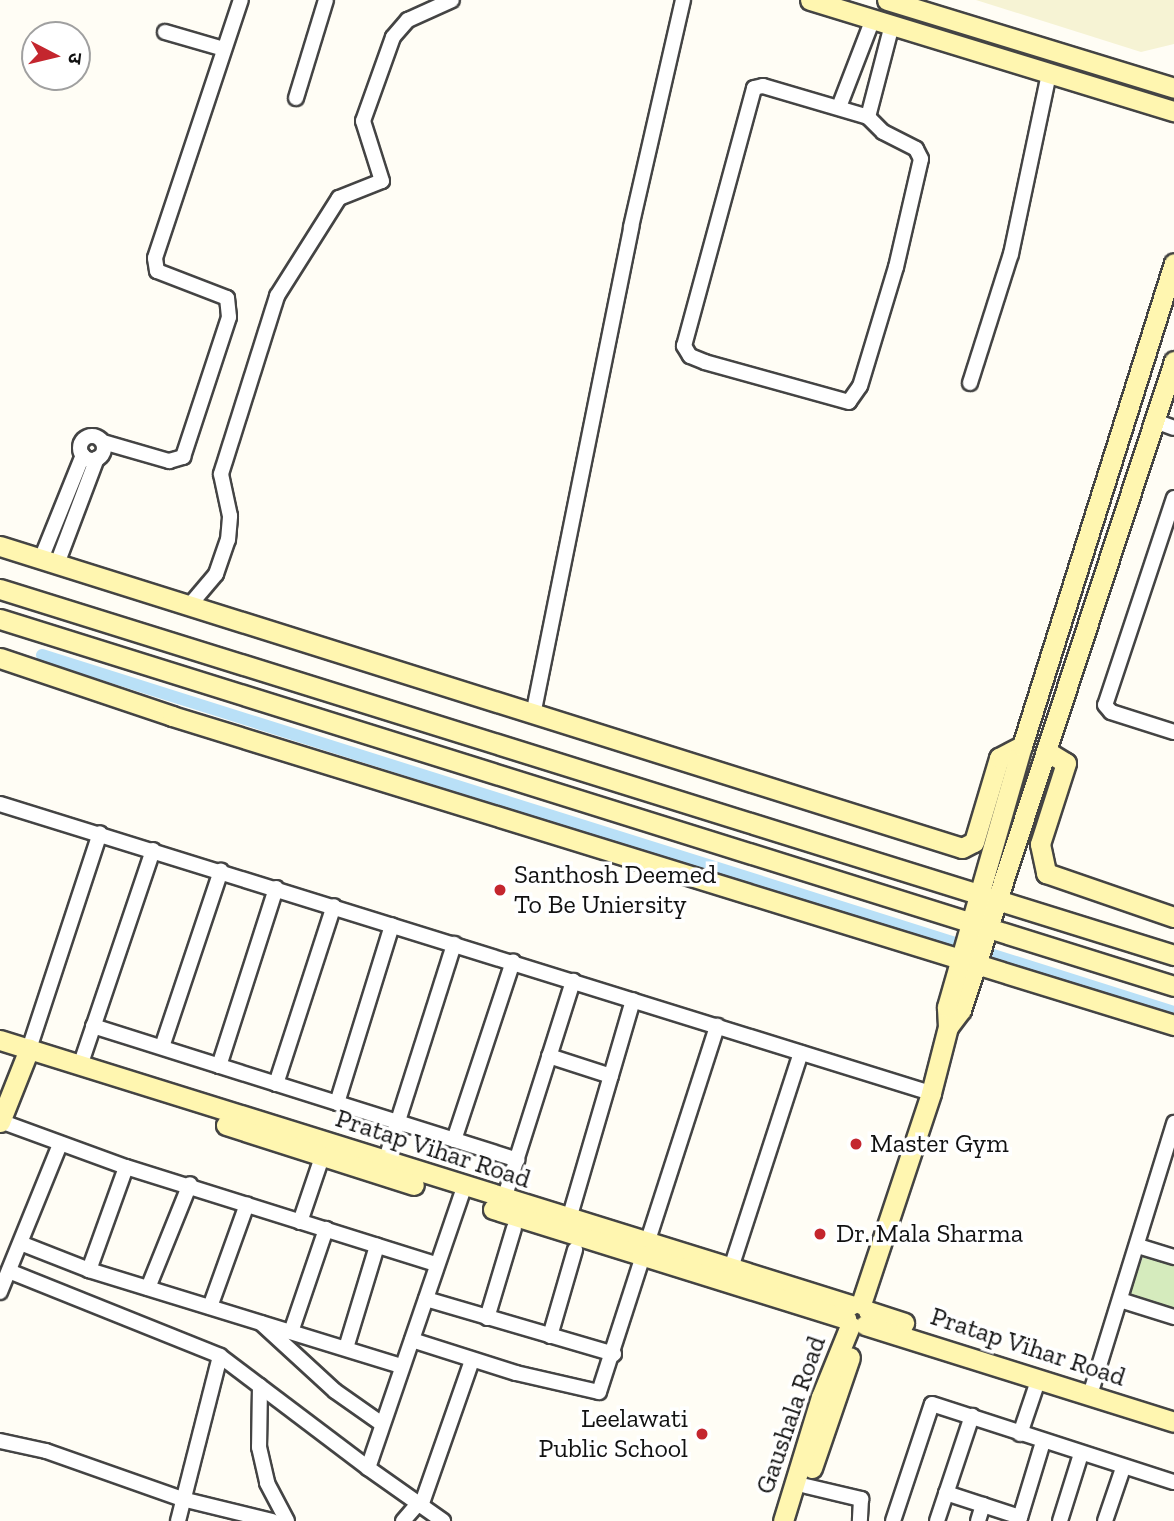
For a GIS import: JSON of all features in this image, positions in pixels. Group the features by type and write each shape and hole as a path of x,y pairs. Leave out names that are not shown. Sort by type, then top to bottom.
{"street":[{"path":"90,457 81,444 86,438 94,436 103,442 169,461 183,457 229,317 227,298 157,271 155,258 240,0"},
{"path":"296,98 326,0"},
{"path":"189,606 216,574 228,540 230,516 221,474 277,296 339,198 382,181 363,121 393,37 408,20 452,0"},
{"path":"533,715 631,227 683,0"},
{"path":"810,0 1174,111"},
{"path":"887,0 934,7 1174,88"},
{"path":"839,107 873,19"},
{"path":"868,117 892,25"},
{"path":"165,32 224,49"},
{"path":"970,383 1011,254 1049,73"},
{"path":"763,86 868,117 883,132 916,149 921,165 910,221 856,395 849,402 835,400 690,356 683,341 754,88 763,86"},
{"path":"858,1317 931,1093 948,1027 947,1007 974,944 988,897 1022,746 1174,263"},
{"path":"988,897 1046,751 1174,361"},
{"path":"1155,421 1174,428"},
{"path":"49,561 90,457 103,442"},
{"path":"1174,498 1105,705 1111,712 1174,732"},
{"path":"0,546 533,715 967,848 974,842 999,758 1022,746"},
{"path":"0,589 1174,955"},
{"path":"0,619 974,944 1174,1025"},
{"path":"1058,632 1081,639"},
{"path":"0,658 172,716 974,944 1174,986"},
{"path":"1046,751 1066,762 1040,844 1046,873 1174,916"},
{"path":"0,804 931,1093"},
{"path":"0,1089 100,833"},
{"path":"80,1066 153,850"},
{"path":"162,1047 221,871"},
{"path":"219,1066 276,888"},
{"path":"276,1084 334,906"},
{"path":"337,1103 392,925"},
{"path":"384,1162 394,1121 454,944"},
{"path":"454,1140 513,962"},
{"path":"504,1199 573,981"},
{"path":"569,1219 633,1000"},
{"path":"93,1026 517,1160"},
{"path":"412,1340 593,1394 601,1389 717,1026"},
{"path":"14,1049 0,1122 126,1167 190,1184 435,1264"},
{"name":"Pratap Vihar Road","path":"14,1049 80,1066 384,1162 462,1193 504,1199 569,1219 647,1251 731,1268 858,1317 1039,1378 1174,1410"},
{"name":"Pratap Vihar Road","path":"14,1049 322,1157 462,1193 1092,1390 1174,1422"},
{"path":"731,1268 801,1053"},
{"path":"550,1056 611,1076"},
{"path":"1092,1390 1138,1246 1167,1170 1174,1123"},
{"path":"0,1292 23,1244 60,1144"},
{"path":"300,1222 322,1157"},
{"path":"89,1270 126,1167"},
{"path":"148,1288 190,1184"},
{"path":"368,1468 426,1299 435,1264 462,1193"},
{"path":"210,1307 247,1204"},
{"path":"486,1318 514,1228"},
{"path":"291,1332 326,1229"},
{"path":"23,1244 89,1270 402,1366"},
{"path":"346,1348 377,1246"},
{"path":"1138,1246 1174,1257"},
{"path":"550,1336 575,1250"},
{"path":"9,1271 220,1356 443,1521"},
{"path":"426,1299 614,1354"},
{"path":"1120,1300 1174,1317"},
{"name":"Gaushala Road","path":"794,1521 858,1317"},
{"name":"Gaushala Road","path":"783,1521 821,1397 858,1317"},
{"path":"260,1322 335,1391 382,1424"},
{"path":"178,1521 220,1356"},
{"path":"403,1521 420,1505 472,1360"},
{"path":"1020,1434 1039,1378"},
{"path":"260,1386 258,1447 267,1483 287,1521"},
{"path":"893,1521 928,1406 936,1405 972,1416 1043,1442 1174,1482"},
{"path":"937,1521 972,1416"},
{"path":"0,1441 46,1451 182,1499 272,1521"},
{"path":"946,1493 1019,1519 1043,1442"},
{"path":"1060,1521 1081,1454"},
{"path":"1105,1521 1124,1468"},
{"path":"806,1486 861,1499 860,1521"},
{"path":"978,1521 983,1505"}],"shaded area":[{"path":"976,0 1174,0 1174,44 1141,52"}],"green space":[{"path":"1144,1253 1174,1263 1174,1310 1130,1295"}],"waterway":[{"path":"42,655 1174,1012"}],"place":[{"name":"Santhosh Deemed To Be Uniersity","path":"500,890"},
{"name":"Master Gym","path":"856,1144"},
{"name":"Dr. Mala Sharma","path":"820,1234"},
{"name":"Leelawati Public School","path":"702,1434"}]}
